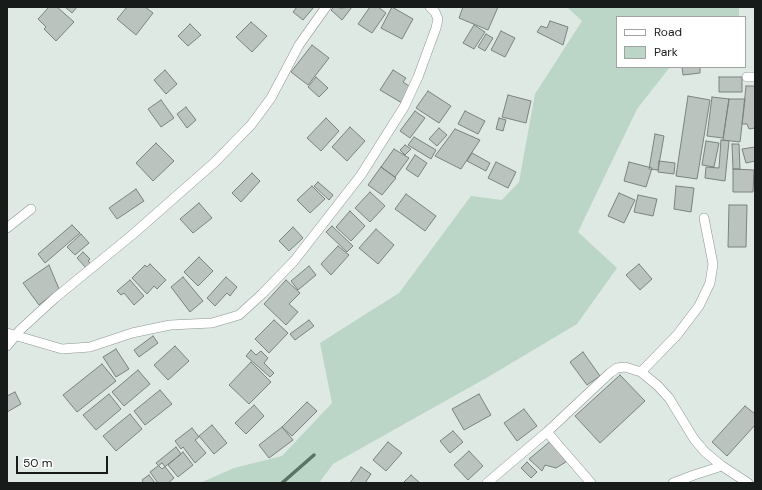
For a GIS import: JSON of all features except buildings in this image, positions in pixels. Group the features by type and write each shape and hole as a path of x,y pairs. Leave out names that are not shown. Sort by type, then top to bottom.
{"street":[{"path":"7,346 11,335 132,235 215,162 251,125 271,98 299,45 326,7"},
{"path":"11,335 62,349 90,347 132,333 170,325 212,323 239,315 294,261 361,175 401,113 418,77 436,28 438,19 435,12 430,7"},
{"path":"7,228 31,209"},
{"path":"641,372 677,335 699,306 710,282 713,264 704,218"},
{"path":"487,483 547,432 610,373 617,368 625,367 641,372 657,385 669,398 694,439 705,452 722,466 748,483"},
{"path":"547,432 591,483"},
{"path":"673,483 694,474 722,466"}],"green space":[{"path":"567,7 739,7 739,16 616,16 616,68 669,68 637,109 578,232 617,268 577,324 488,377 333,464 319,483 200,483 234,468 282,456 332,403 320,343 399,293 471,196 502,200 519,182 535,94 582,21"}],"waterway":[{"path":"282,483 314,455"}]}
